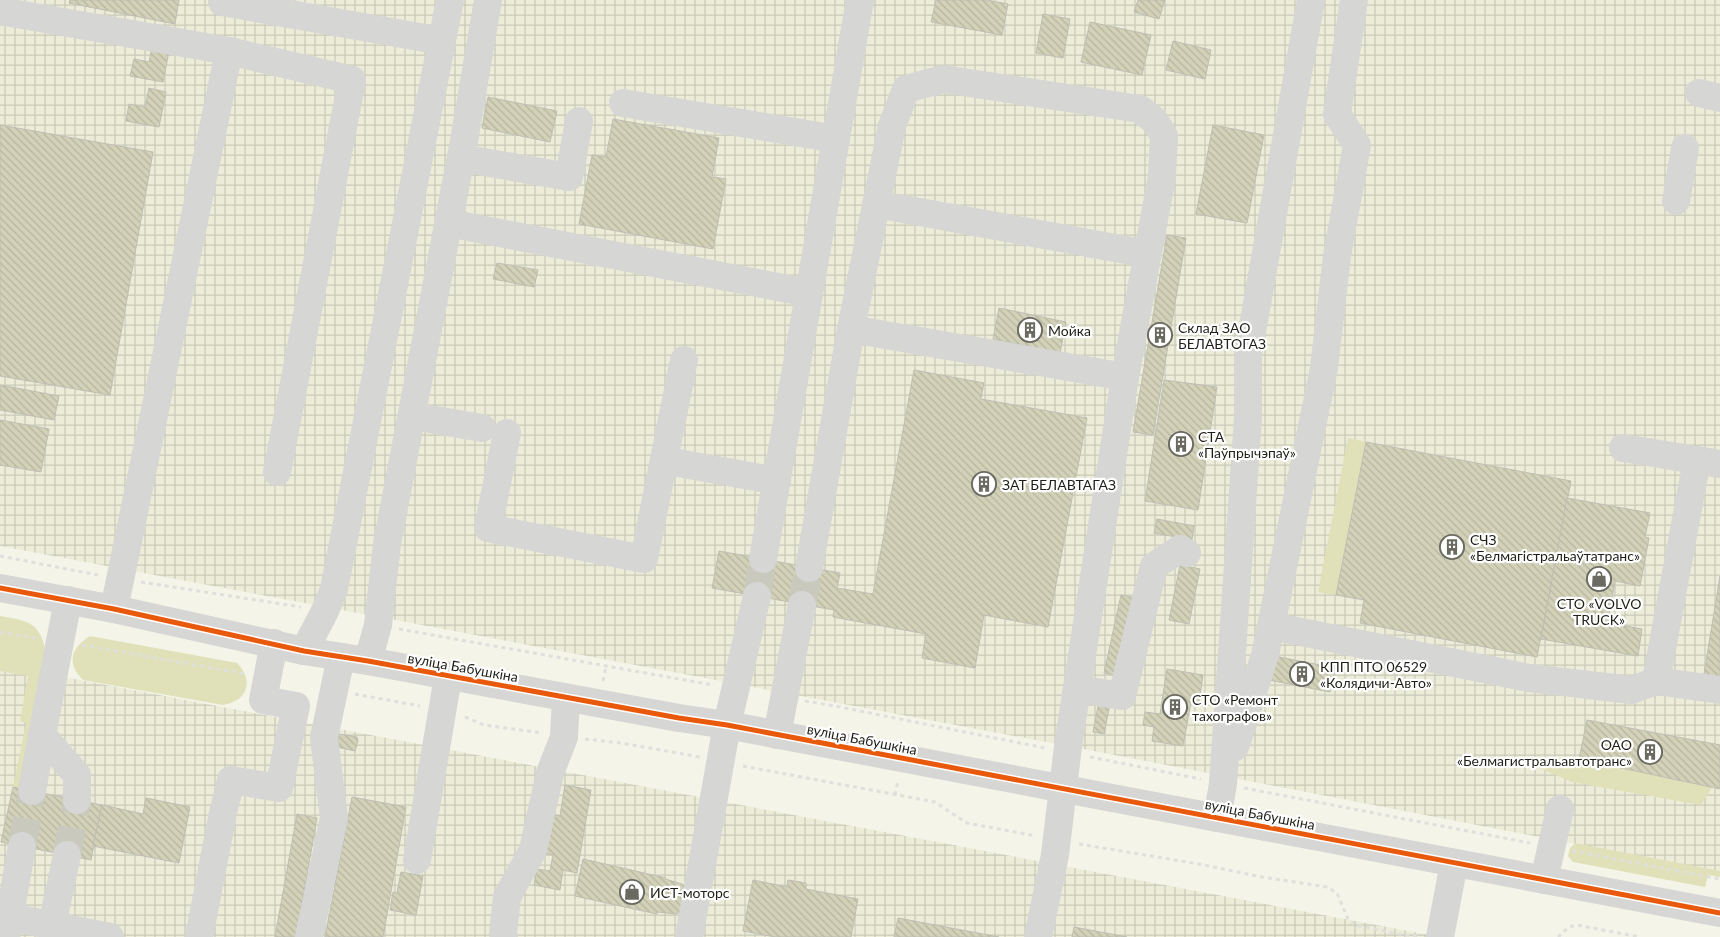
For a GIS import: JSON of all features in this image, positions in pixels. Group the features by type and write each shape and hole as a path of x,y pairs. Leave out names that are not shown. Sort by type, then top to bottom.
{"street":[{"path":"222,0 222,2 442,41"},
{"path":"304,651 334,589 450,0"},
{"path":"368,661 378,625 387,544 461,158 488,0"},
{"path":"763,560 860,0"},
{"path":"1217,818 1223,784 1248,417 1248,354 1311,0"},
{"path":"1223,784 1265,655 1324,368 1337,256 1356,145 1337,114 1354,0"},
{"path":"0,11 230,51 352,80 277,472"},
{"path":"114,609 230,51"},
{"path":"808,568 876,204 892,126 906,89 943,79 1140,109 1155,121 1164,136 1162,176 1125,377 1067,752 1055,856 1038,937"},
{"path":"623,103 836,139"},
{"path":"461,158 569,177 579,122"},
{"path":"1676,201 1685,148"},
{"path":"876,204 1148,254"},
{"path":"448,223 809,293"},
{"path":"851,330 1125,377"},
{"path":"412,416 494,431 488,528 644,558 684,360"},
{"path":"1623,448 1709,462 1656,681"},
{"path":"678,463 776,481"},
{"path":"1077,689 1122,696 1154,566 1180,549 1186,553"},
{"name":"вуліца Бабушкіна","path":"0,588 114,609 304,651 727,725 1720,913"},
{"path":"689,937 727,725 757,596"},
{"path":"32,791 68,600"},
{"path":"777,735 802,605"},
{"path":"1271,626 1529,678 1632,690 1656,681 1720,690"},
{"path":"199,937 231,780 279,788 296,706 263,700 274,644"},
{"path":"309,937 334,818 324,738 342,657"},
{"path":"417,860 448,677"},
{"path":"504,937 502,934 507,897 533,850 550,773 564,737 566,698"},
{"path":"42,735 76,775 77,800"},
{"path":"1544,880 1560,808"},
{"path":"22,846 8,927 52,926 110,937"},
{"path":"52,926 67,855"},
{"path":"1440,937 1454,862"}],"path":[{"path":"0,556 120,579 325,611"},
{"path":"378,625 688,682 736,688"},
{"path":"784,698 835,706 1223,784 1720,879"},
{"path":"1558,937 1569,927 1577,925 1639,937"}],"shaded area":[{"path":"0,0 1720,0 1720,872 1068,746 0,546"},
{"path":"0,665 1440,937 0,937"}],"green space":[{"path":"1348,438 1366,442 1336,595 1318,592"},
{"path":"0,616 27,622 38,630 45,646 47,657 22,789 13,787 26,723 20,721 28,676 0,671"},
{"path":"90,636 237,663 245,676 246,689 238,699 223,705 83,680 74,668 73,656 78,646"},
{"path":"1515,758 1579,759 1712,787 1701,805 1572,782"},
{"path":"1575,843 1720,871 1720,877 1708,875 1705,887 1573,862 1568,856 1570,848"}],"building":[{"path":"70,0 179,0 175,24 69,3"},
{"path":"936,0 987,0 1008,4 1002,35 931,22"},
{"path":"1138,0 1165,0 1159,19 1134,12"},
{"path":"1043,14 1070,19 1063,58 1036,53"},
{"path":"1090,22 1151,35 1142,75 1081,62"},
{"path":"1173,41 1211,50 1205,79 1166,70"},
{"path":"153,43 170,46 163,82 130,76 134,59 149,62"},
{"path":"149,88 166,92 159,127 126,121 129,104 145,107"},
{"path":"488,97 557,111 550,142 482,128"},
{"path":"613,119 719,138 712,177 726,179 713,249 579,224 592,155 606,157"},
{"path":"0,125 153,152 110,395 0,376"},
{"path":"1213,125 1264,135 1247,223 1196,214"},
{"name":"Склад ЗАО БЕЛАВТОГАЗ","path":"1167,235 1186,238 1153,435 1133,432"},
{"path":"497,263 538,270 534,287 493,279"},
{"name":"Мойка","path":"999,308 1066,322 1060,353 993,339"},
{"name":"ЗАТ БЕЛАВТАГАЗ","path":"914,370 984,383 981,399 1087,418 1048,627 984,615 975,668 922,658 926,634 833,617 834,610 712,588 719,551 840,573 837,588 873,594"},
{"name":"СТА «Паўпрычэпаў»","path":"1164,380 1217,387 1198,510 1145,501"},
{"path":"0,385 59,396 54,420 0,410"},
{"path":"0,420 49,429 41,472 0,465"},
{"name":"СЧЗ «Белмагістральаўтатранс»","path":"1366,442 1571,481 1537,657 1360,623 1364,600 1336,595"},
{"path":"1567,498 1650,513 1645,537 1649,538 1640,586 1615,581 1608,623 1642,629 1638,656 1541,639"},
{"path":"1157,519 1194,526 1192,540 1154,533"},
{"path":"1180,565 1200,569 1189,624 1169,620"},
{"path":"1720,576 1720,677 1704,674"},
{"path":"1121,595 1136,598 1119,676 1104,673"},
{"name":"КПП ПТО 06529 «Колядичи-Авто»","path":"1274,656 1335,668 1330,692 1269,680"},
{"name":"СТО «Ремонт тахографов»","path":"1167,669 1203,675 1199,703 1191,702 1183,746 1152,741 1154,727 1143,725 1145,712 1160,714"},
{"path":"1099,701 1110,704 1104,734 1093,732"},
{"name":"ОАО «Белмагистральавтотранс»","path":"1587,720 1720,745 1720,789 1579,759"},
{"path":"339,734 357,737 358,741 355,751 337,747"},
{"path":"565,785 591,790 577,873 563,870 560,890 534,885 537,869 550,871 553,855 542,853 548,814 560,816"},
{"path":"13,787 102,805 91,860 1,842"},
{"path":"352,797 406,807 383,937 325,937"},
{"path":"146,798 190,807 179,863 93,846 102,805 143,814"},
{"path":"297,814 317,818 296,937 275,937"},
{"path":"583,859 666,878 682,884 686,889 682,911 676,914 658,912 657,914 575,896"},
{"path":"401,872 423,876 416,915 390,910 393,892 397,893"},
{"path":"753,880 787,887 788,880 806,883 806,889 858,899 851,937 775,937 743,931"},
{"path":"898,918 999,937 894,937"},
{"path":"1074,927 1127,937 1072,937"}],"tunnel":[{"path":"757,596 763,559"},
{"path":"802,605 809,568"},
{"path":"22,846 32,791"},
{"path":"67,855 77,800"}],"cycle path":[{"path":"0,588 114,609 304,651 727,725 1720,913"}],"place":[{"name":"Мойка","path":"1030,330"},
{"name":"Склад ЗАО БЕЛАВТОГАЗ","path":"1160,335"},
{"name":"СТА «Паўпрычэпаў»","path":"1181,444"},
{"name":"ЗАТ БЕЛАВТАГАЗ","path":"984,484"},
{"name":"СЧЗ «Белмагістральаўтатранс»","path":"1452,547"},
{"name":"СТО «VOLVO TRUCK»","path":"1599,579"},
{"name":"КПП ПТО 06529 «Колядичи-Авто»","path":"1302,674"},
{"name":"СТО «Ремонт тахографов»","path":"1175,707"},
{"name":"ОАО «Белмагистральавтотранс»","path":"1650,752"},
{"name":"ИСТ-моторс","path":"632,892"}]}
